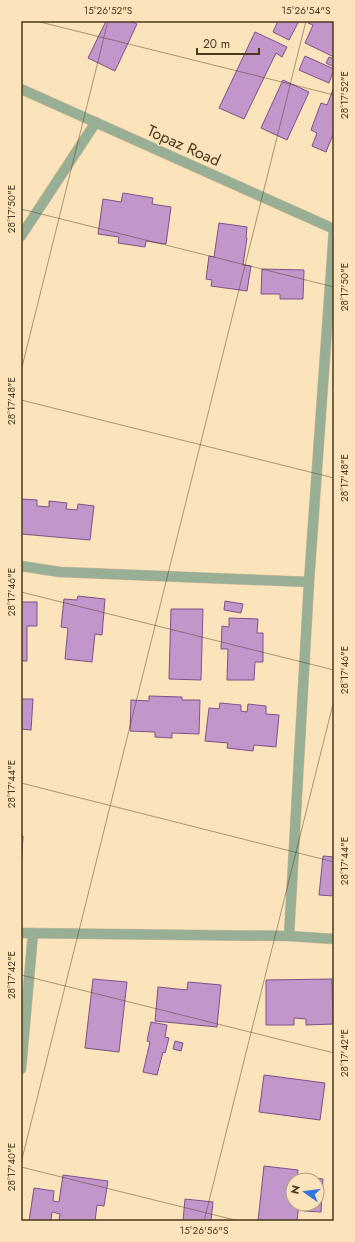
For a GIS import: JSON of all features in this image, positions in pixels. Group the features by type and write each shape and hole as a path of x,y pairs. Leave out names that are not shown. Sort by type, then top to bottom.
{"street":[{"name":"Topaz Road","path":"21,89 334,229"},
{"path":"21,236 96,122"},
{"path":"289,936 309,582 334,229"},
{"path":"21,566 60,572 309,582"},
{"path":"21,933 289,936 334,938"},
{"path":"21,1069 33,933"}],"building":[{"path":"106,21 131,21 137,24 115,71 88,58"},
{"path":"278,21 299,21 289,40 273,32"},
{"path":"309,21 334,21 334,57 305,43 313,25 308,23"},
{"path":"255,32 287,47 282,57 276,53 244,119 219,108"},
{"path":"305,56 334,69 329,83 299,70"},
{"path":"329,57 334,59 334,67 326,63"},
{"path":"283,80 309,92 287,140 261,128"},
{"path":"334,87 334,132 326,152 312,146 317,133 311,130 321,103 327,105"},
{"path":"123,193 153,198 152,204 171,207 166,244 146,241 145,247 118,243 119,237 98,234 103,199 121,202"},
{"path":"219,223 247,227 243,265 251,266 247,291 211,286 212,280 206,279 209,256 214,257"},
{"path":"262,269 304,270 303,299 280,299 280,294 261,294"},
{"path":"21,499 37,500 37,506 49,507 49,501 67,503 66,509 77,510 78,504 94,506 90,540 21,534"},
{"path":"78,596 105,599 102,635 95,634 92,662 65,659 68,628 61,627 64,599 77,600"},
{"path":"225,601 243,604 241,613 224,610"},
{"path":"21,602 37,602 37,626 27,626 27,661 21,661"},
{"path":"171,609 203,609 201,680 169,679"},
{"path":"229,618 258,619 257,633 263,633 263,662 255,662 254,680 227,680 228,649 221,649 222,626 229,627"},
{"path":"149,696 182,697 182,700 200,700 199,734 172,733 172,738 155,737 155,732 130,731 131,700 149,701"},
{"path":"21,699 33,699 31,730 21,729"},
{"path":"220,703 241,705 241,711 247,712 248,704 266,706 266,714 279,715 276,747 254,745 253,751 227,748 228,743 205,741 209,708 219,709"},
{"path":"21,836 23,836 21,871"},
{"path":"323,856 334,857 334,896 319,895"},
{"path":"93,979 127,982 119,1052 85,1048"},
{"path":"332,979 333,1024 306,1025 306,1019 294,1018 294,1025 266,1025 266,980"},
{"path":"188,982 221,985 217,1027 155,1021 158,987 187,990"},
{"path":"151,1022 167,1025 165,1037 169,1038 165,1053 163,1052 157,1075 143,1072 150,1042 147,1041"},
{"path":"175,1041 183,1043 181,1051 173,1049"},
{"path":"264,1075 325,1083 320,1120 259,1112"},
{"path":"264,1166 298,1170 298,1172 285,1172 285,1212 298,1212 297,1221 258,1221"},
{"path":"63,1175 108,1181 104,1206 97,1205 95,1221 59,1221 60,1214 52,1212 51,1221 29,1221 34,1188 54,1191 53,1201 59,1202"},
{"path":"185,1199 213,1202 211,1221 183,1221"}]}
